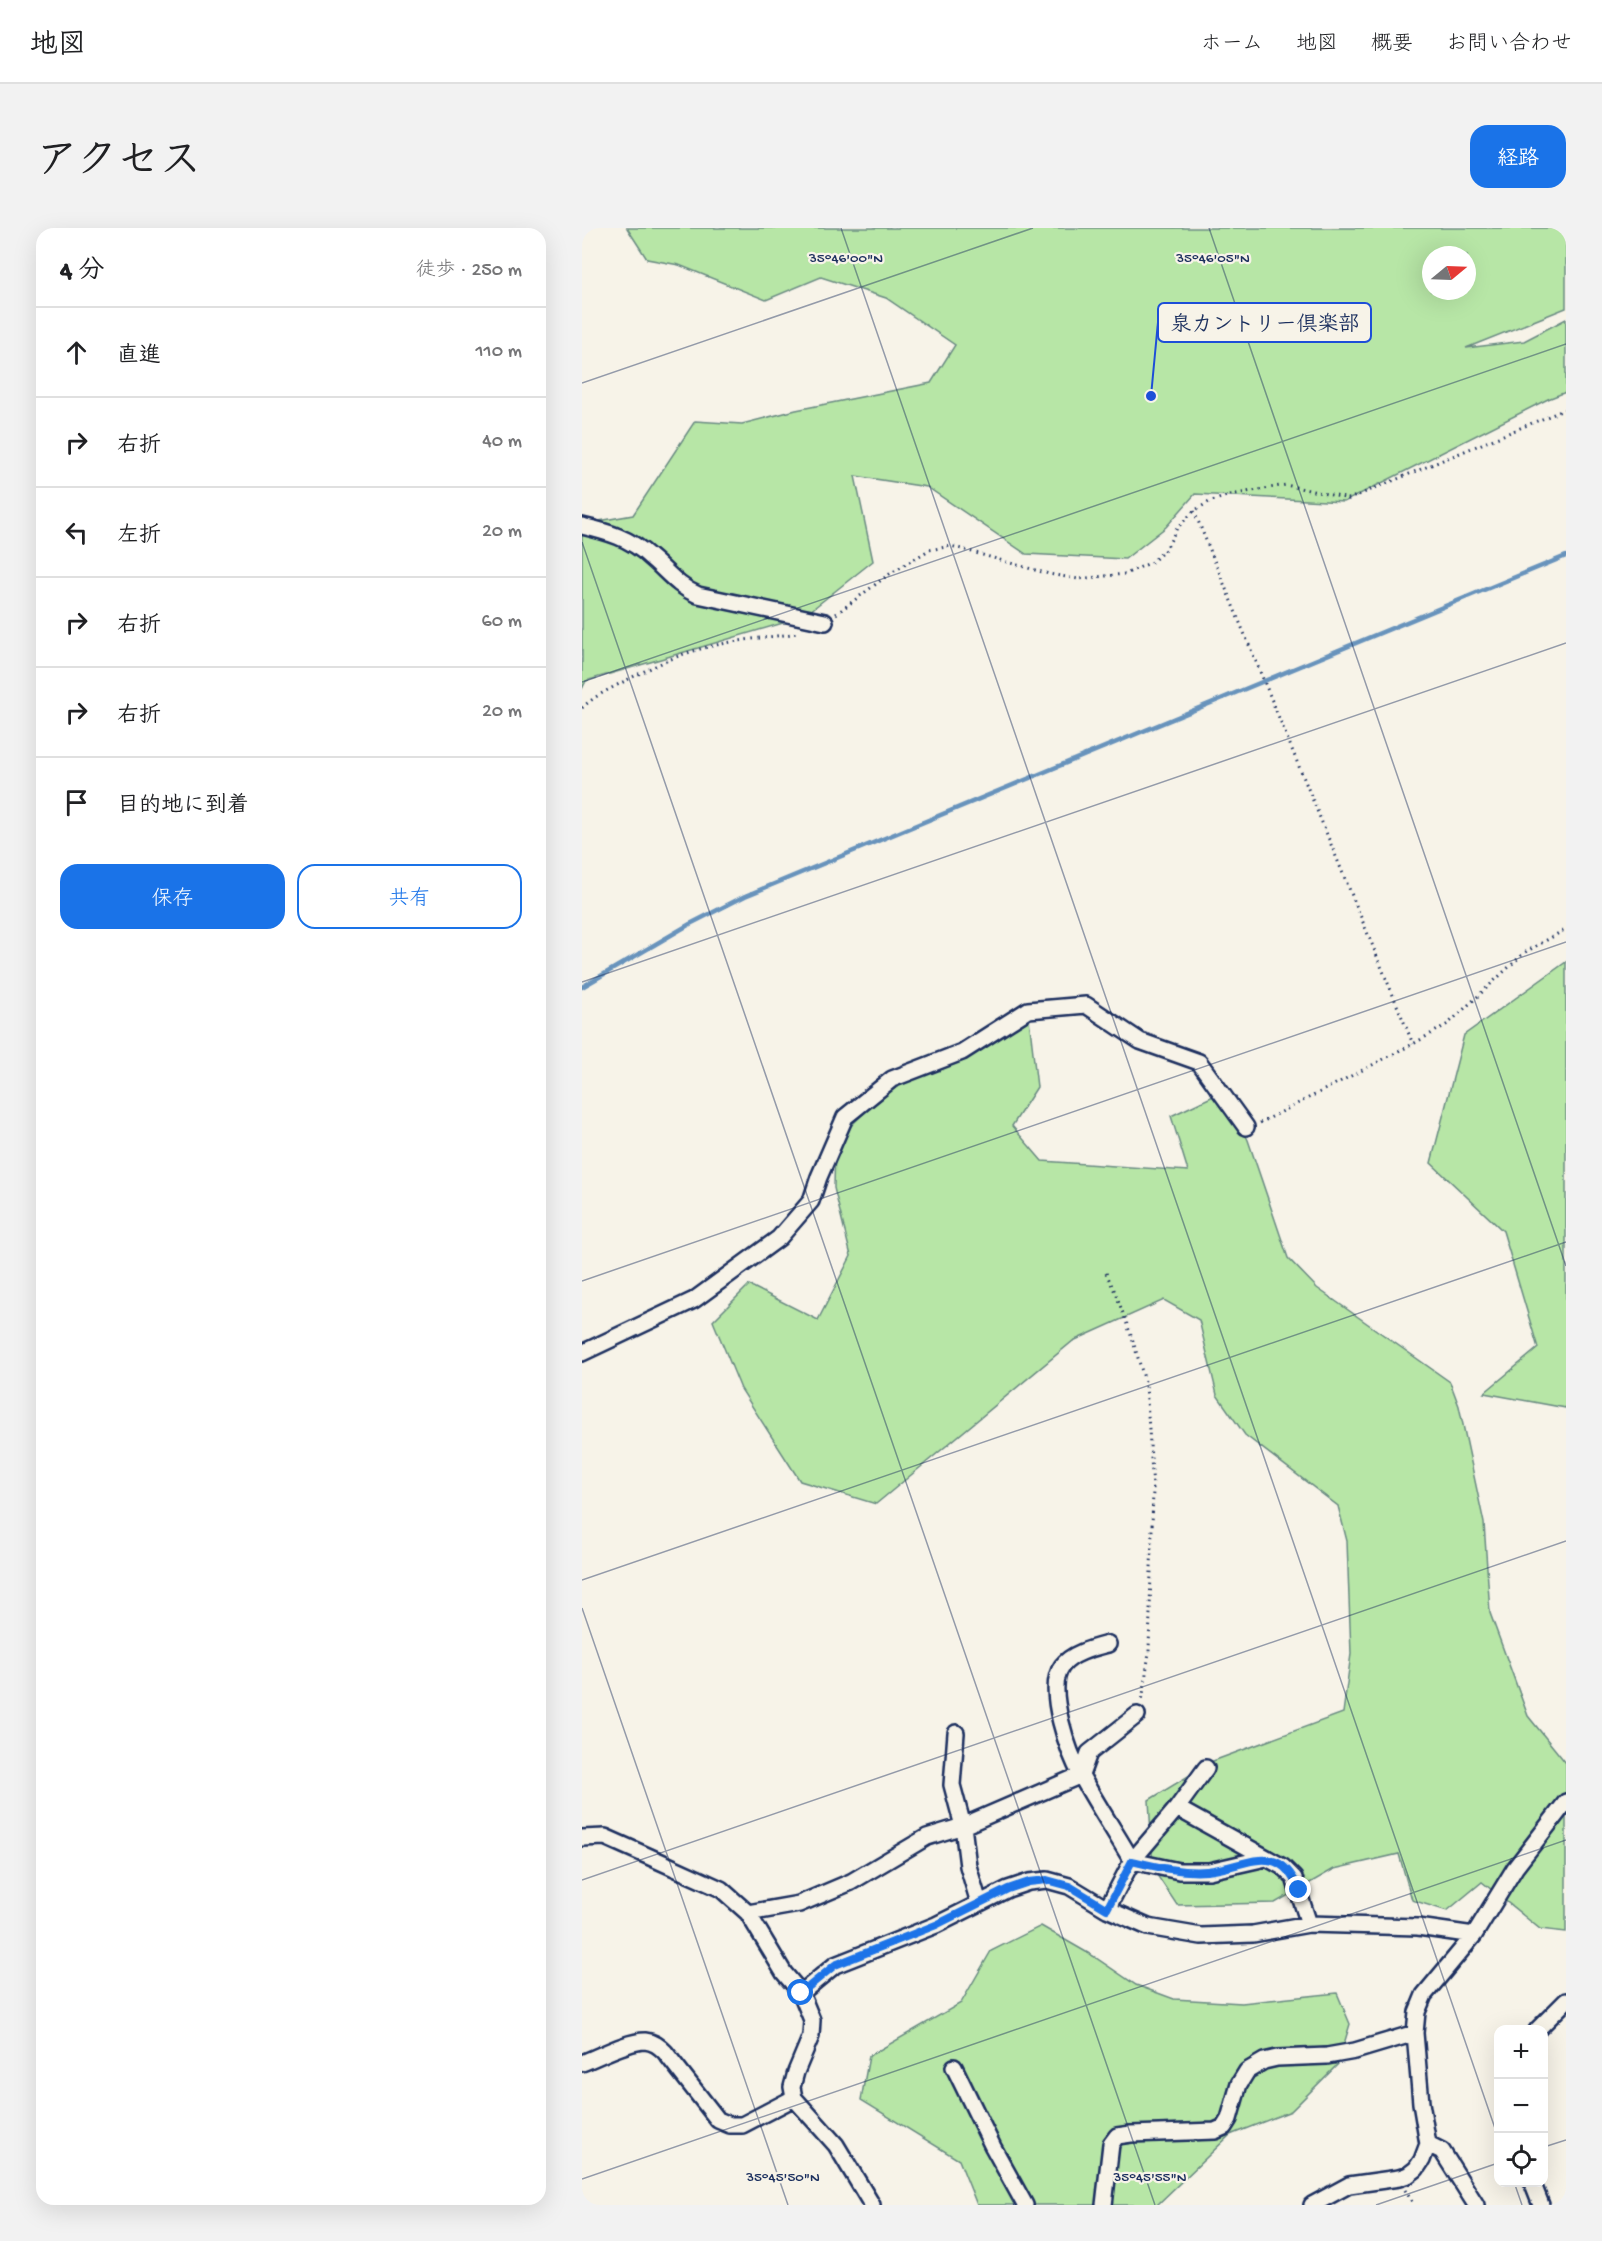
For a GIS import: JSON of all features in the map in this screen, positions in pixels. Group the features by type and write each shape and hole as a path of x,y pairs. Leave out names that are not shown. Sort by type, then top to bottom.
{"street":[{"path":"582,526 611,532 630,541 651,557 683,589 698,595 825,622"},
{"path":"582,1353 694,1300 779,1238 811,1201 819,1176 845,1117 892,1079 962,1052 1028,1010 1086,1005 1140,1041 1199,1062 1246,1127"},
{"path":"1108,1644 1077,1655 1063,1665 1057,1678 1057,1703 1062,1724 1081,1775 1132,1861 1179,1871 1209,1871 1266,1858"},
{"path":"748,1913 799,1904 851,1882 927,1837 963,1826 1081,1775 1089,1753 1137,1715"},
{"path":"956,1732 952,1785 963,1826 968,1866 979,1903"},
{"path":"1107,1909 1132,1861 1177,1808 1206,1768"},
{"path":"1312,2205 1349,2185 1408,2175 1422,2160 1428,2144 1421,2103 1416,2033 1417,2012 1424,1995 1474,1935 1515,1868 1566,1802"},
{"path":"1177,1808 1283,1866 1294,1878 1309,1924"},
{"path":"582,1838 605,1837 631,1848 721,1889 748,1913 784,1973 801,1993 812,2020 811,2036 792,2087 794,2098 836,2145 872,2205"},
{"path":"801,1993 835,1965 936,1925 979,1903 1029,1882 1047,1880 1069,1886 1107,1909 1148,1927 1201,1936 1253,1934 1309,1924 1418,1927 1474,1935"},
{"path":"1542,2025 1566,2001"},
{"path":"1104,2205 1111,2144 1117,2136 1215,2131 1224,2127 1229,2119 1239,2084 1247,2072 1264,2061 1346,2053 1416,2033"},
{"path":"582,2064 633,2043 644,2041 657,2044 713,2115 730,2125 742,2125 794,2098"},
{"path":"954,2067 993,2147 1025,2205"},
{"path":"1428,2144 1442,2151 1476,2205"},
{"path":"1534,2187 1541,2205"},
{"path":"1323,2205 1334,2192"}],"path":[{"path":"582,708 589,701 643,672 680,656 719,644 805,631 825,622 888,575 929,550 951,546 1050,574 1078,579 1125,574 1152,562 1166,549 1177,528 1194,511 1209,502 1230,495 1286,485 1349,499 1566,409"},
{"path":"1194,511 1413,1044"},
{"path":"1246,1127 1259,1123 1448,1024 1524,954 1566,929"},
{"path":"1106,1273 1133,1341 1146,1385 1152,1476 1149,1652 1144,1697 1137,1715"}],"green space":[{"path":"627,228 1566,228 1566,308 1466,348 1524,341 1566,319 1566,392 1344,502 1195,494 1166,527 1125,559 1026,554 927,487 855,476 873,561 795,623 800,618 586,681 582,689 582,524 633,515 695,421 742,424 796,410 931,383 955,345 886,298 821,277 766,300 679,265 647,259"},
{"path":"1566,962 1566,1408 1484,1393 1538,1348 1503,1231 1431,1163 1464,1035"},
{"path":"1028,1010 1037,1087 1012,1126 1042,1161 1188,1171 1171,1116 1224,1091 1248,1140 1288,1258 1317,1288 1450,1382 1459,1406 1484,1523 1490,1613 1528,1716 1566,1763 1566,1932 1540,1929 1482,1882 1447,1911 1412,1900 1399,1854 1334,1869 1275,1903 1177,1905 1153,1869 1149,1800 1213,1761 1343,1713 1351,1654 1347,1541 1338,1506 1245,1435 1217,1395 1199,1320 1164,1300 1073,1341 876,1504 800,1481 741,1389 713,1321 749,1285 818,1320 851,1256 834,1188 835,1141 885,1093"},
{"path":"1041,1926 1093,1956 1136,1985 1174,1999 1242,2003 1337,1993 1350,2024 1338,2064 1291,2111 1230,2135 1157,2205 977,2205 959,2160 861,2100 869,2056 961,2003 991,1951"}],"waterway":[{"path":"582,987 690,924 745,896 1566,556"}],"place":[{"name":"泉カントリー倶楽部","path":"1151,396"}],"route":[{"path":"801,1993 835,1965 936,1925 1008,1889 1029,1882 1047,1880 1069,1886 1107,1909 1132,1861 1179,1871 1209,1871 1266,1858 1283,1866 1294,1878 1299,1890"}]}
